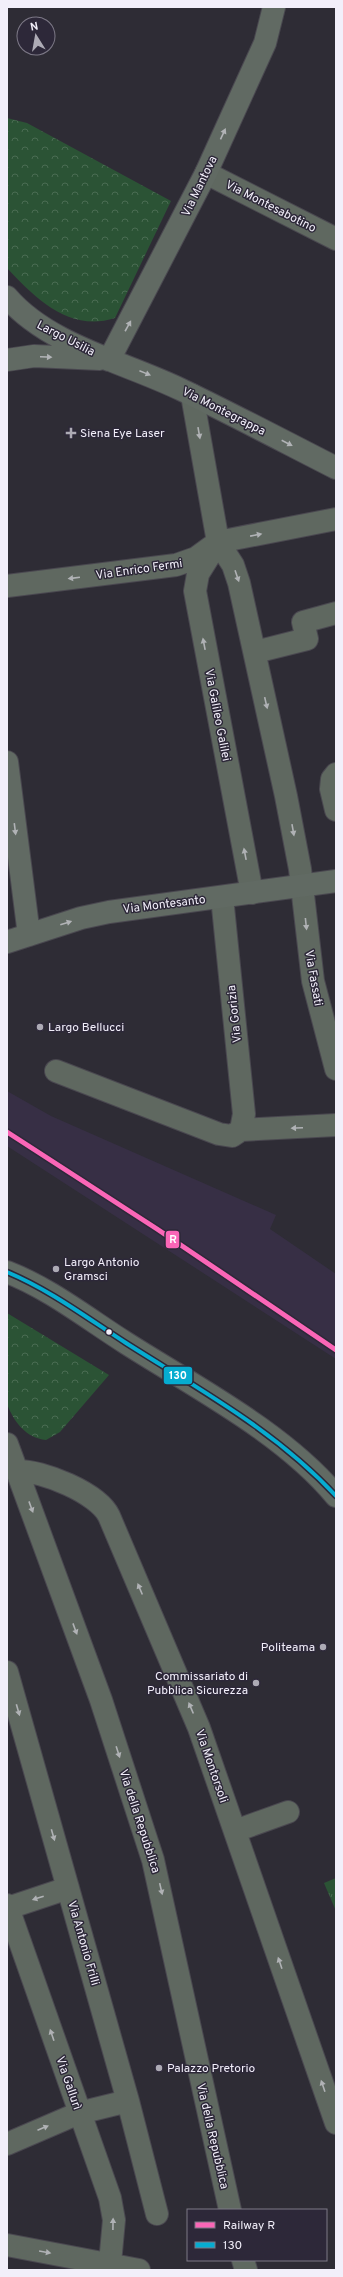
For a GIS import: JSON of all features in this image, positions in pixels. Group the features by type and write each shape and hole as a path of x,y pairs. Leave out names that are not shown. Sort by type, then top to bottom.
{"street":[{"name":"Via Mantova","path":"109,360 206,173 265,43 274,7"},
{"name":"Via Montesabotino","path":"206,173 336,239"},
{"name":"Largo Usilia","path":"8,299 27,317 45,329 109,360"},
{"path":"7,360 34,356 109,360"},
{"name":"Via Montegrappa","path":"109,360 144,373 192,395 336,468"},
{"path":"192,395 218,542 236,573 255,652 286,796 302,885"},
{"name":"Via Enrico Fermi","path":"7,586 176,566 196,558 218,542 336,519"},
{"name":"Via Galileo Galilei","path":"218,542 198,574 194,591 252,893"},
{"path":"255,652 307,639 303,622 336,613"},
{"path":"7,762 29,935"},
{"path":"333,781 336,810"},
{"name":"Via Montesanto","path":"7,942 75,920 109,912 336,881"},
{"name":"Via Fassati","path":"302,885 313,981 336,1069"},
{"name":"Via Gorizia","path":"222,897 244,1114 241,1130"},
{"path":"56,1071 223,1136 232,1136 241,1130 336,1125"},
{"path":"7,1272 44,1291 260,1430 310,1469 336,1496"},
{"name":"Via della Repubblica","path":"7,1444 101,1700 153,1860 230,2209"},
{"name":"Via Montorsoli","path":"17,1471 34,1472 49,1477 93,1498 106,1510 197,1722 336,2123"},
{"name":"Via Antonio Frilli","path":"7,1672 128,2101 157,2214"},
{"path":"235,1830 288,1812"},
{"path":"7,1906 68,1888"},
{"name":"Via Gallurì","path":"7,1906 112,2205 114,2228 110,2263"},
{"path":"7,2144 79,2113 128,2101"},
{"path":"7,2245 110,2263 139,2270"}],"shaded area":[{"path":"7,1091 51,1116 276,1215 270,1229 336,1274 336,1359 7,1146"}],"green space":[{"path":"7,118 27,123 171,201 115,318 99,321 83,321 68,317 55,310 29,291 7,268"},
{"path":"7,1313 109,1375 60,1432 46,1440 32,1436 22,1428 13,1417 7,1404"},
{"path":"336,1878 336,1911 324,1883"}],"rail line":[{"name":"R","path":"7,1132 157,1229 336,1350"}],"transit line":[{"name":"130","path":"7,1272 38,1287 83,1314 263,1431 313,1473 336,1496"}],"place":[{"name":"Siena Eye Laser","path":"71,433"},
{"name":"Largo Bellucci","path":"40,1027"},
{"name":"Largo Antonio Gramsci","path":"56,1269"},
{"name":"Politeama","path":"323,1647"},
{"name":"Commissariato di Pubblica Sicurezza","path":"256,1683"},
{"name":"Palazzo Pretorio","path":"159,2068"}]}
